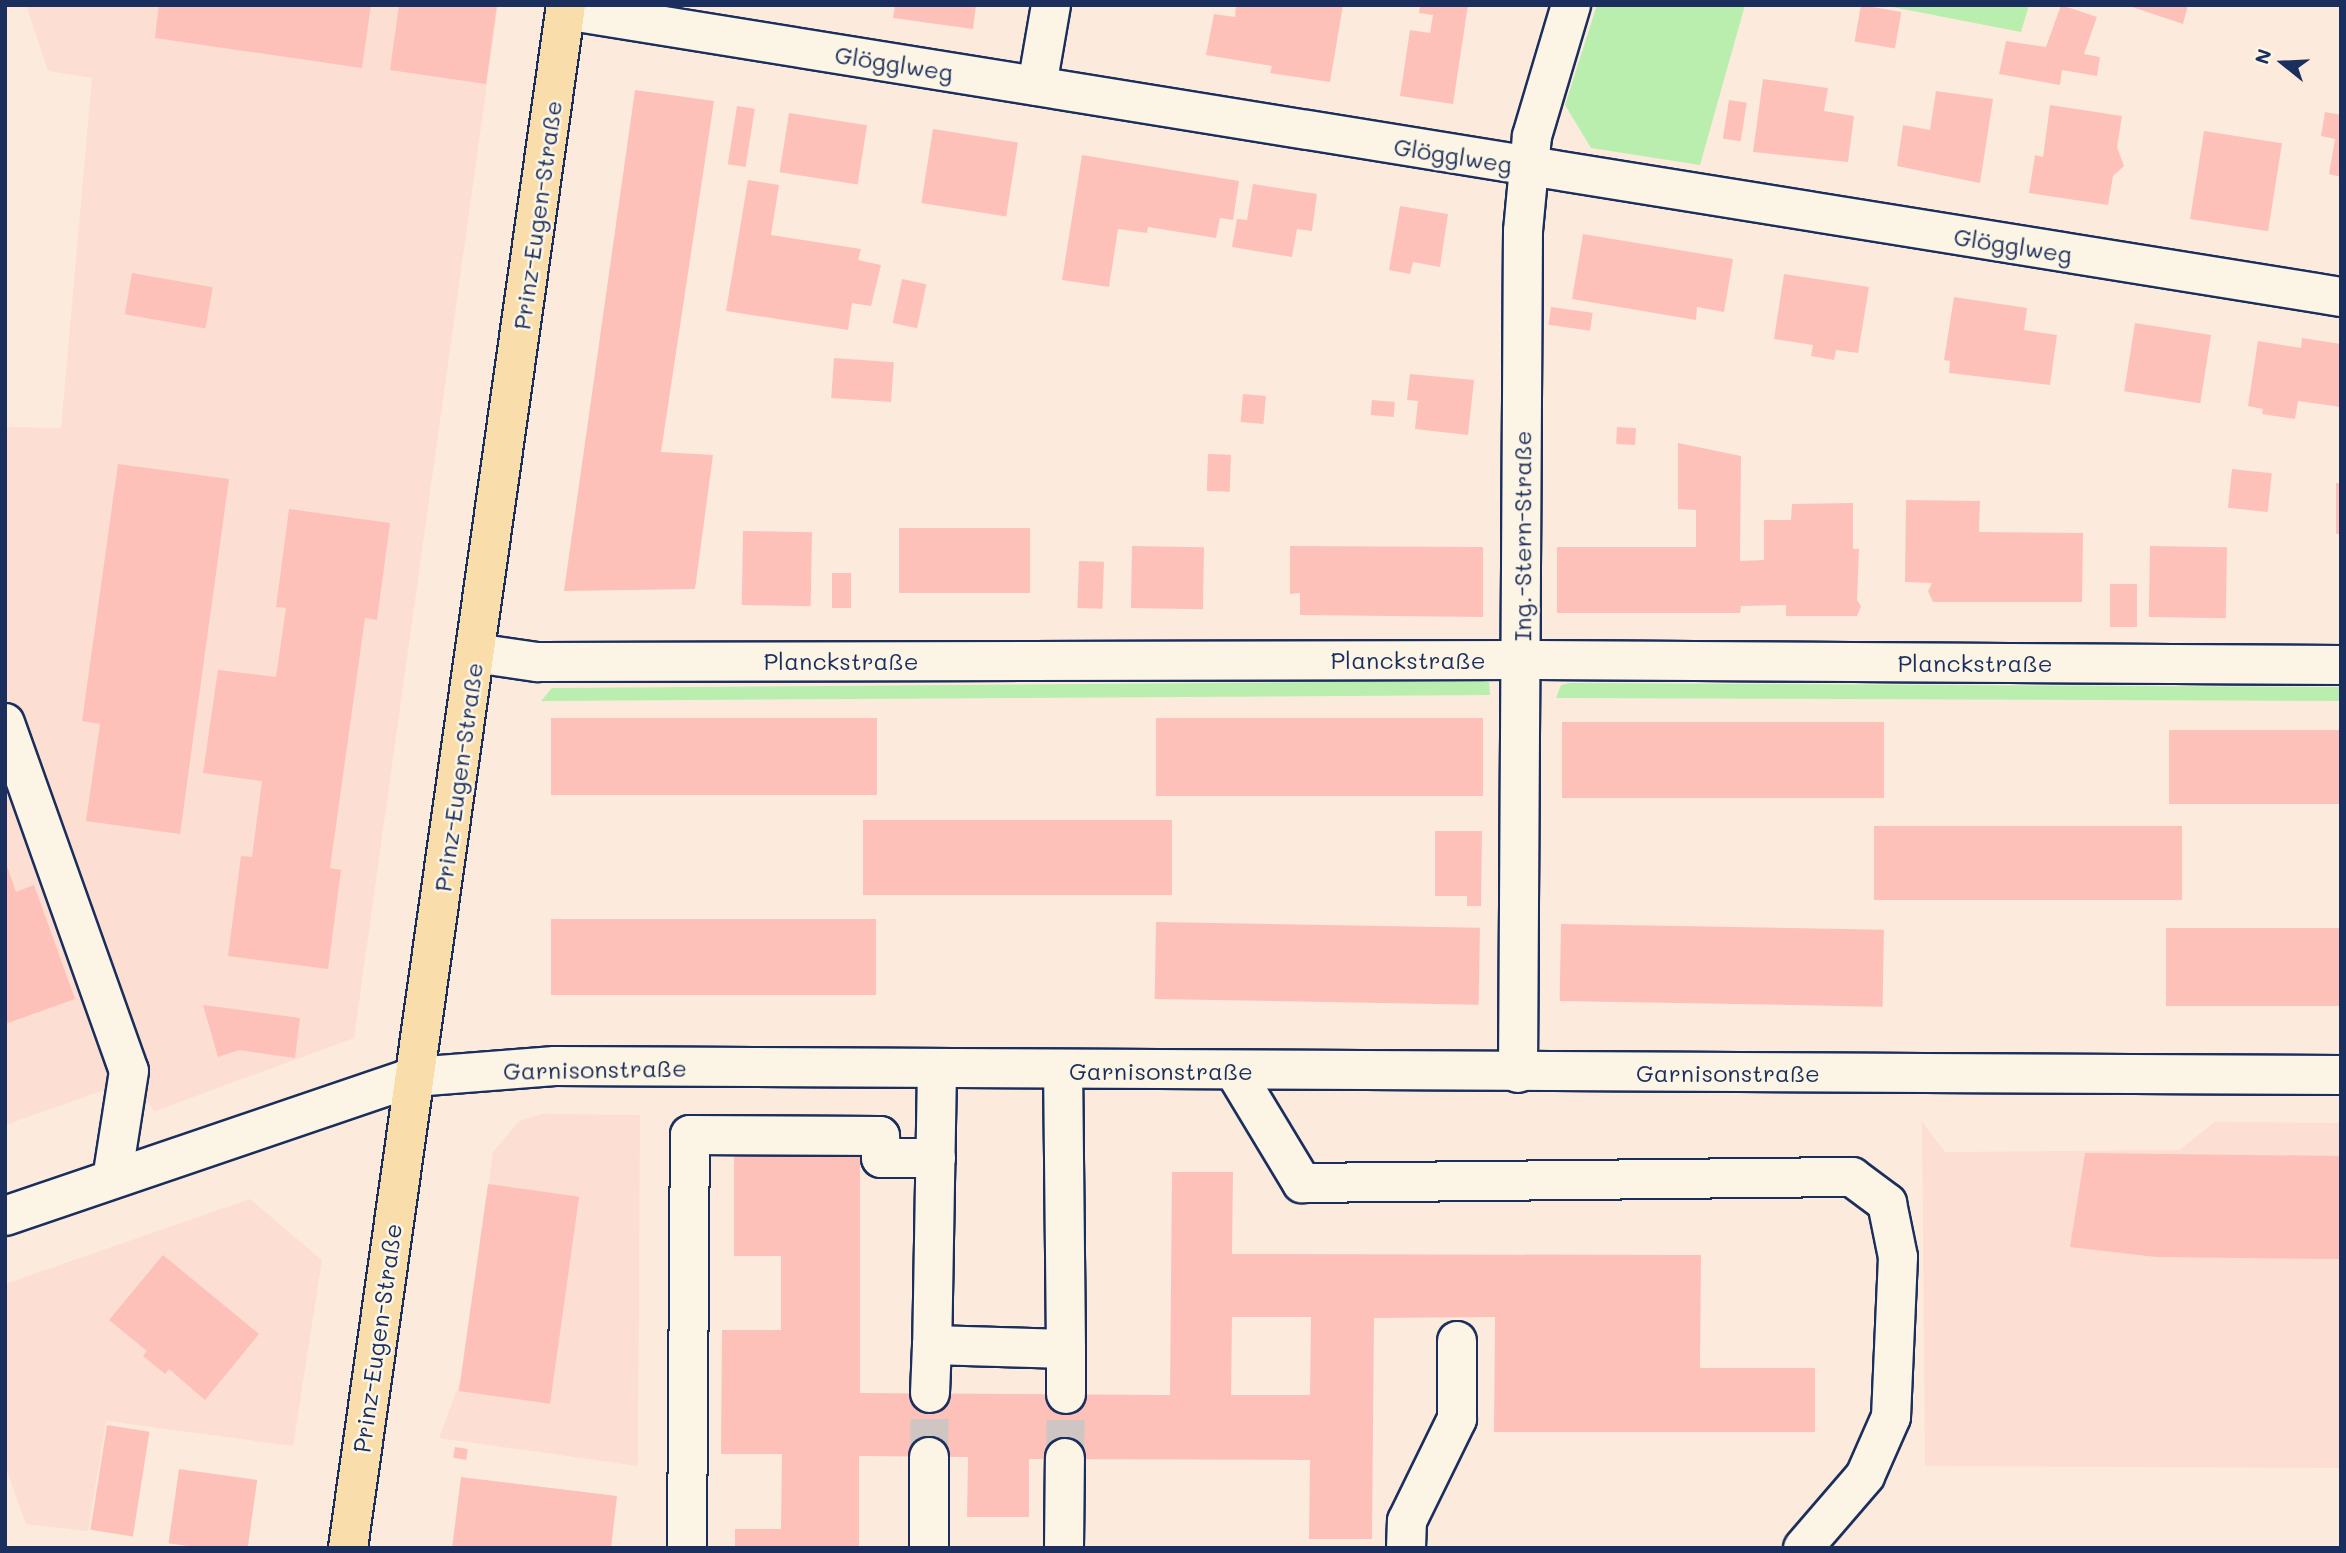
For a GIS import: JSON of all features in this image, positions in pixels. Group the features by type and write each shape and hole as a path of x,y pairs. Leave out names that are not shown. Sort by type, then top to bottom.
{"main road":[{"name":"Prinz-Eugen-Straße","path":"348,1548 566,8"}],"street":[{"path":"1037,86 1051,5"},
{"name":"Ing.-Stern-Straße","path":"1518,1073 1527,167 1539,100 1571,5"},
{"name":"Glögglweg","path":"566,8 1527,167 2341,297"},
{"name":"Planckstraße","path":"475,653 537,662 1522,660 2341,665"},
{"path":"5,723 129,1071 112,1180"},
{"name":"Garnisonstraße","path":"5,1216 414,1077 555,1066 1235,1072 2341,1075"},
{"path":"930,1393 937,1069"},
{"path":"1063,1070 1066,1394"},
{"path":"1235,1072 1303,1183 1852,1177 1887,1203 1898,1258 1891,1417 1864,1476 1803,1548"},
{"path":"687,1548 690,1135 880,1136 881,1158 936,1158"},
{"path":"1406,1548 1407,1521 1457,1419 1457,1341"},
{"path":"932,1345 1066,1349"},
{"path":"929,1457 929,1548"},
{"path":"1064,1548 1065,1458"}],"shaded area":[{"path":"26,5 498,5 354,1038 155,1111 130,1081 5,1125 5,427 61,428 92,78 48,71"},
{"path":"542,1114 640,1115 638,1466 439,1438 464,1370 493,1152 519,1121"},
{"path":"1922,1122 1945,1152 2179,1150 2215,1122 2341,1123 2341,1468 1925,1466"},
{"path":"250,1199 322,1260 293,1446 106,1421 88,1531 26,1524 5,1466 5,1284"}],"green space":[{"path":"1597,5 1745,5 1700,165 1591,148 1565,105"},
{"path":"1882,5 2029,5 2021,32"},
{"path":"1489,682 1490,695 541,701 552,688"},
{"path":"1561,685 2341,687 2341,701 1556,698"}],"building":[{"path":"159,5 371,5 362,68 155,38"},
{"path":"399,5 497,5 486,84 390,70"},
{"path":"895,5 976,5 973,29 893,18"},
{"path":"1236,5 1343,5 1330,82 1270,73 1272,66 1206,55 1214,14 1235,17"},
{"path":"1420,5 1468,5 1453,104 1400,96 1410,30 1430,33 1433,15 1419,13"},
{"path":"1861,5 1901,12 1895,49 1855,41"},
{"path":"2061,5 2097,17 2084,54 2100,57 2097,76 2062,70 2060,85 1999,74 2006,41 2046,47"},
{"path":"2126,5 2188,5 2183,24"},
{"path":"1763,79 1828,88 1824,111 1854,116 1848,162 1753,152"},
{"path":"635,90 714,101 661,452 713,455 695,589 564,591"},
{"path":"1936,91 1993,99 1980,183 1897,166 1903,125 1930,130"},
{"path":"1729,100 1747,103 1741,141 1723,139"},
{"path":"2050,105 2122,116 2117,147 2124,166 2113,176 2108,205 2029,193 2035,155 2043,157"},
{"path":"737,106 755,109 746,167 728,164"},
{"path":"2325,112 2341,115 2341,177 2329,174 2335,139 2321,136"},
{"path":"789,113 867,125 858,185 780,172"},
{"path":"933,129 1018,142 1006,217 921,203"},
{"path":"2204,131 2282,143 2268,231 2190,219"},
{"path":"1082,155 1239,181 1233,220 1220,218 1216,238 1148,227 1147,233 1118,229 1109,287 1062,280"},
{"path":"748,180 779,185 771,235 861,249 858,260 881,265 871,306 852,303 848,330 726,311"},
{"path":"1253,184 1317,194 1312,231 1297,229 1292,257 1232,247 1237,219 1247,220"},
{"path":"1400,206 1448,214 1440,267 1413,262 1410,274 1389,270"},
{"path":"1583,234 1733,259 1724,312 1697,307 1696,320 1572,299"},
{"path":"132,273 213,287 205,329 125,314"},
{"path":"1784,274 1869,287 1858,353 1836,350 1834,360 1811,356 1813,345 1774,339"},
{"path":"902,279 926,284 917,328 893,323"},
{"path":"1954,297 2027,308 2024,330 2057,335 2050,385 1949,373 1950,361 1944,360"},
{"path":"1551,307 1593,313 1590,331 1548,325"},
{"path":"2135,323 2211,335 2200,403 2124,391"},
{"path":"2302,338 2341,344 2341,407 2298,401 2295,419 2262,414 2263,409 2248,406 2258,341 2301,348"},
{"path":"834,358 894,362 891,402 831,398"},
{"path":"1410,374 1474,380 1468,435 1415,429 1418,401 1407,400"},
{"path":"1243,394 1266,396 1263,424 1241,422"},
{"path":"1372,400 1395,402 1394,417 1371,415"},
{"path":"1617,427 1636,428 1635,445 1616,444"},
{"path":"1678,443 1741,456 1740,561 1764,560 1764,520 1791,520 1792,504 1853,503 1853,549 1859,549 1857,600 1861,606 1857,616 1786,616 1786,605 1741,606 1740,613 1557,613 1557,547 1696,547 1696,510 1678,509"},
{"path":"1208,454 1231,455 1230,492 1207,491"},
{"path":"118,464 229,479 180,834 86,821 100,724 82,721"},
{"path":"2232,469 2272,473 2268,512 2228,508"},
{"path":"2336,483 2341,483 2341,534 2336,534"},
{"path":"1906,500 1980,501 1979,532 2083,533 2082,602 1933,602 1928,591 1932,583 1905,582"},
{"path":"289,509 390,523 377,620 365,618 330,868 341,870 328,969 228,956 241,856 252,857 262,781 203,773 218,670 276,677 286,608 276,607"},
{"path":"899,528 1030,528 1030,593 899,593"},
{"path":"743,531 812,532 811,606 742,605"},
{"path":"1132,546 1204,547 1203,609 1131,608"},
{"path":"1290,546 1483,547 1483,617 1300,615 1300,593 1290,594"},
{"path":"2150,546 2227,547 2226,618 2149,617"},
{"path":"1079,561 1104,562 1102,609 1077,608"},
{"path":"832,573 851,573 851,608 832,608"},
{"path":"2110,584 2137,584 2137,627 2110,627"},
{"path":"551,718 877,718 877,795 551,795"},
{"path":"1156,718 1483,718 1483,796 1156,796"},
{"path":"1562,722 1884,722 1884,798 1562,798"},
{"path":"2169,730 2341,730 2341,804 2169,804"},
{"path":"863,820 1172,820 1172,895 863,895"},
{"path":"1874,826 2182,826 2182,900 1874,900"},
{"path":"1435,831 1482,831 1481,906 1467,906 1467,896 1435,896"},
{"path":"6,863 16,892 34,885 75,999 5,1024"},
{"path":"551,919 876,919 876,995 551,995"},
{"path":"1156,922 1480,928 1479,1005 1155,999"},
{"path":"1561,924 1884,930 1883,1007 1560,1001"},
{"path":"2166,928 2341,928 2341,1006 2166,1006"},
{"path":"203,1005 300,1018 295,1058 239,1050 218,1057"},
{"path":"734,1151 860,1151 860,1393 1170,1395 1172,1172 1233,1172 1232,1254 1701,1255 1700,1368 1815,1368 1815,1432 1494,1432 1495,1317 1374,1318 1372,1539 1309,1539 1310,1460 1029,1459 1029,1517 967,1517 968,1457 859,1456 859,1548 735,1548 735,1529 781,1529 782,1454 721,1454 722,1330 781,1330 781,1256 734,1256","holes":["1232,1317 1311,1317 1310,1395 1231,1395"]},
{"path":"2085,1153 2341,1156 2341,1259 2156,1257 2070,1247"},
{"path":"488,1184 579,1197 550,1404 459,1391"},
{"path":"163,1255 259,1334 205,1400 169,1369 165,1374 143,1356 147,1351 109,1320"},
{"path":"107,1425 149,1432 133,1536 90,1530"},
{"path":"455,1447 468,1449 466,1460 453,1458"},
{"path":"179,1469 257,1480 248,1548 202,1548 169,1543"},
{"path":"461,1477 617,1496 611,1548 452,1548"}],"tunnel":[{"path":"929,1457 930,1393"},
{"path":"1065,1458 1066,1394"}]}
